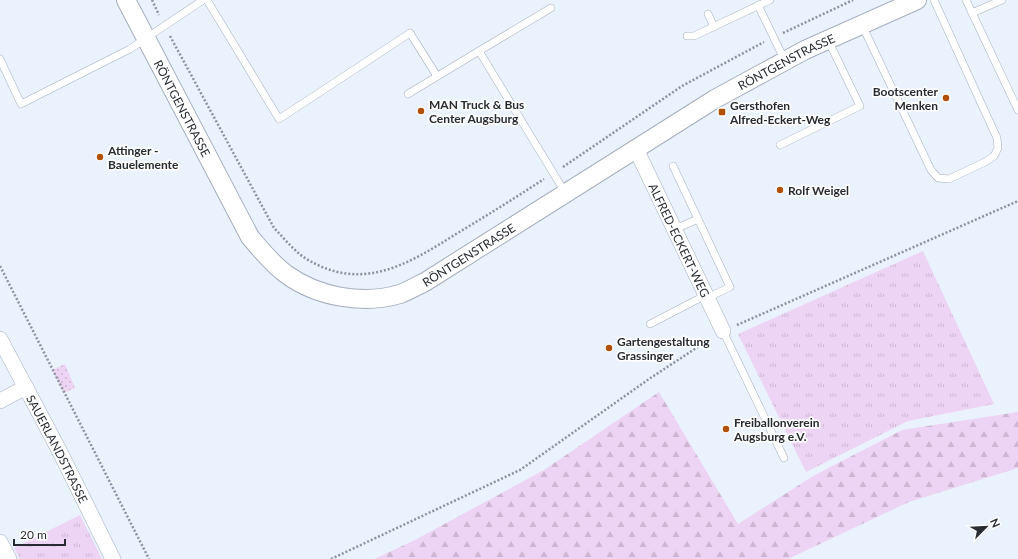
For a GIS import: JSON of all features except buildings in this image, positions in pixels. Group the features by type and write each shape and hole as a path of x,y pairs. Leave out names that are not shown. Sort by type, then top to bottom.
{"street":[{"name":"RÖNTGENSTRASSE","path":"126,0 250,237 266,257 286,274 306,287 332,295 349,298 383,297 400,294 424,282 715,99 805,50 917,0"},
{"name":"ALFRED-ECKERT-WEG","path":"636,149 723,331"},
{"name":"SAUERLANDSTRASSE","path":"0,339 113,559"},
{"path":"0,401 26,387"},
{"path":"0,542 9,559"}],"lane":[{"path":"0,58 21,104 130,49 203,0"},
{"path":"207,0 279,118 410,33 437,76"},
{"path":"687,36 694,36 770,0"},
{"path":"862,25 931,170 938,178 949,179 985,162 994,156 998,148 997,138 934,0"},
{"path":"966,0 1018,110"},
{"path":"972,13 1002,0"},
{"path":"758,6 785,61"},
{"path":"408,94 551,8"},
{"path":"708,14 714,27"},
{"path":"780,146 860,106 828,39"},
{"path":"479,51 566,194"},
{"path":"650,324 730,287 673,166"},
{"path":"675,229 698,219"},
{"path":"723,331 784,458"}],"path":[{"path":"152,0 164,25 274,228 304,257 318,264 347,273 363,274 392,269 422,255 553,174 682,86 773,38 853,0"},
{"path":"331,559 520,470 649,379 723,331 1018,201"},
{"path":"0,266 149,559"}],"green space":[{"path":"923,251 994,404 908,421 806,472 738,334"},
{"path":"65,364 75,388 64,393 52,370"},
{"path":"659,392 738,524 813,476 902,430 1018,412 1018,468 909,502 788,559 374,559 413,541 544,470"},
{"path":"80,515 102,559 20,559 14,548"}],"place":[{"name":"Bootscenter Menken","path":"946,98"},
{"name":"MAN Truck & Bus Center Augsburg","path":"421,111"},
{"name":"Gersthofen Alfred-Eckert-Weg","path":"722,112"},
{"name":"Attinger - Bauelemente","path":"100,157"},
{"name":"Rolf Weigel","path":"780,190"},
{"name":"Gartengestaltung Grassinger","path":"609,348"},
{"name":"Freiballonverein Augsburg e.V.","path":"726,429"}]}
